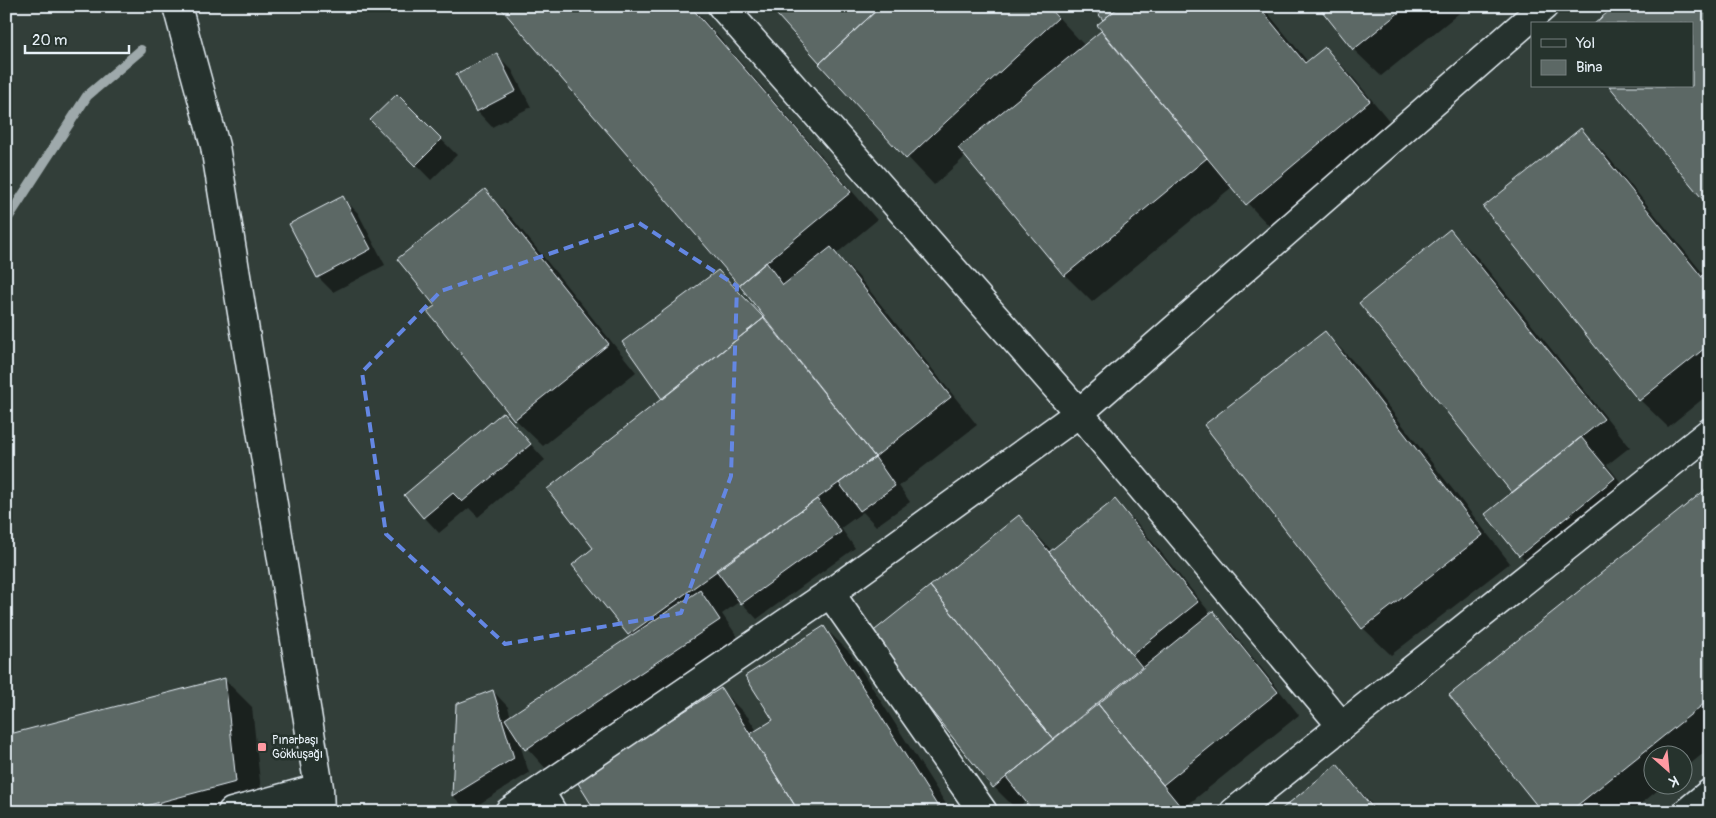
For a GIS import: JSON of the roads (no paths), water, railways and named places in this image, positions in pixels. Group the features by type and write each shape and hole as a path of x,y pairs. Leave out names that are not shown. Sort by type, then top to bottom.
{"street":[{"path":"177,6 215,146 320,800 232,812"},
{"path":"722,6 1079,413 1341,725"},
{"path":"509,812 546,802 1079,413 1544,6"},
{"path":"1234,812 1710,432"},
{"path":"830,593 983,812"},
{"path":"1687,812 1710,792"}],"waterway":[{"path":"6,221 87,96 141,50"}],"place":[{"name":"Pınarbaşı Gökkuşağı","path":"262,747"}]}
